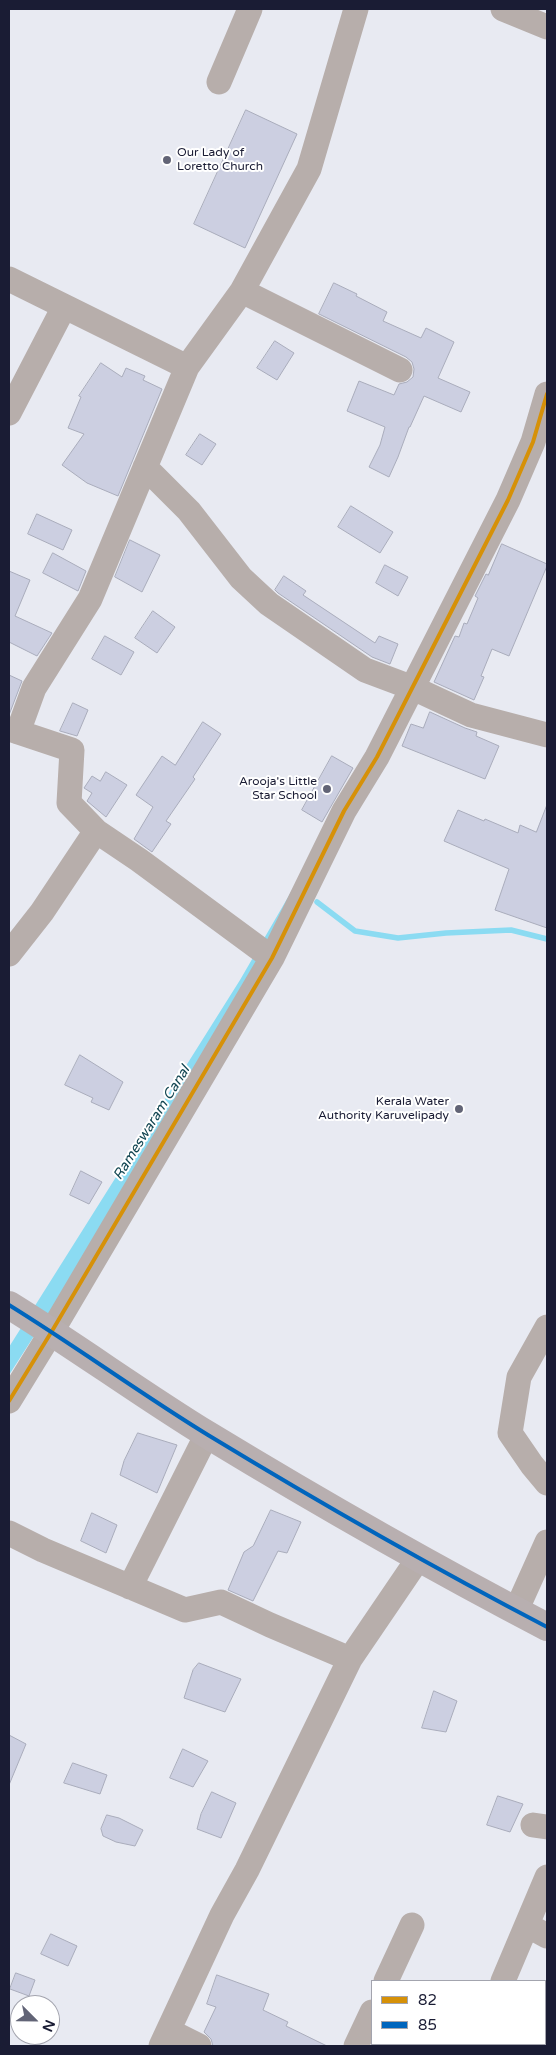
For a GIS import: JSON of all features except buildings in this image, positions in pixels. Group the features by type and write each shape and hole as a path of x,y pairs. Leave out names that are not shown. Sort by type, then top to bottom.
{"main road":[{"path":"32,1319 207,1434 418,1559 547,1628"}],"street":[{"path":"219,82 250,9"},
{"path":"266,953 139,860 96,831 69,803 72,750 13,730 34,688 90,598 186,367 242,291 309,169 356,9"},
{"path":"503,9 547,27"},
{"path":"9,279 186,367"},
{"path":"242,291 400,370"},
{"path":"9,413 64,307"},
{"path":"9,1401 32,1319 266,953 344,810 377,758 508,500 540,444 547,394"},
{"path":"145,467 189,511 241,578 269,604 365,670 413,688 472,715 547,735"},
{"path":"9,954 42,912 96,831"},
{"path":"547,1327 519,1377 510,1432 532,1465 547,1483"},
{"path":"130,1587 207,1434"},
{"path":"9,1533 43,1550 185,1610 222,1602 350,1659"},
{"path":"516,1611 547,1542"},
{"path":"199,2046 165,2039 222,1915 247,1870 350,1659 418,1559"},
{"path":"504,1980 537,1931 547,1877"},
{"path":"386,1980 412,1924"},
{"path":"356,2046 371,2014"}],"water":[{"name":"Rameswaram Canal","path":"404,697 304,891 52,1308 9,1375 9,1347 240,980"}],"waterway":[{"path":"317,902 355,931 398,938 446,933 511,930 547,939"}],"transit line":[{"name":"82","path":"9,1401 272,958 344,811 377,757 508,500 533,442 547,394"},
{"name":"85","path":"9,1305 183,1419 250,1460 419,1558 547,1627"}],"place":[{"name":"Our Lady of Loretto Church","path":"167,160"},
{"name":"Arooja's Little Star School","path":"327,789"},
{"name":"Kerala Water Authority Karuvelipady","path":"459,1109"}]}
